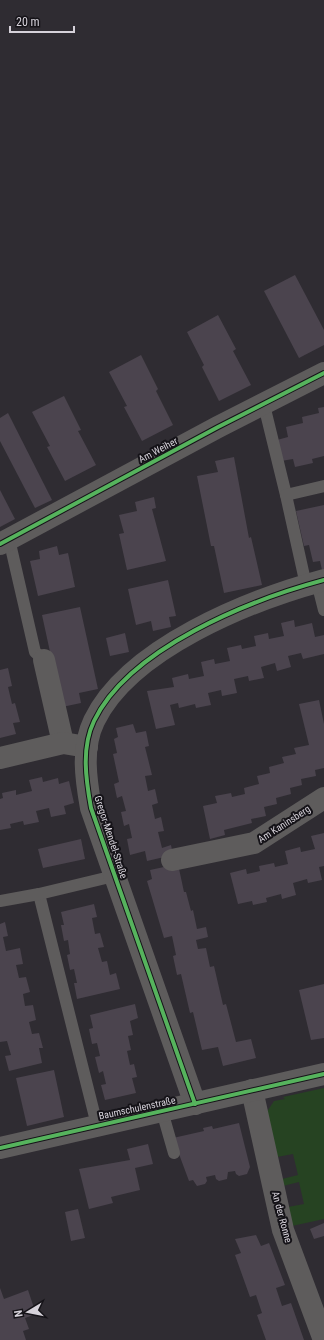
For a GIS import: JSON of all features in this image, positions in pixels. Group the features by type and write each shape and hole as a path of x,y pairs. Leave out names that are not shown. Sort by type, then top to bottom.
{"street":[{"name":"Am Weiher","path":"4,541 218,427 324,374"},
{"name":"Gregor-Mendel-Straße","path":"195,1104 91,808 86,778 87,747 94,722 105,702 120,684 164,649 188,633 220,617 261,600 316,582"},
{"path":"44,660 63,743"},
{"path":"0,758 63,743 87,747"},
{"name":"Am Kaninsberg","path":"172,860 254,843 324,798"},
{"name":"Baumschulenstraße","path":"1,1144 195,1104 324,1074"},
{"name":"An der Ronne","path":"252,1090 283,1230 324,1340"}],"lane":[{"path":"264,405 286,495 324,610"},
{"path":"286,495 324,486"},
{"path":"4,541 35,652 44,660"},
{"path":"0,901 39,894 114,876"},
{"name":"Baumschulenstraße","path":"39,894 97,1125"},
{"path":"162,1111 174,1153"}],"green space":[{"path":"324,1088 324,1219 292,1226 288,1207 304,1204 299,1182 283,1186 282,1179 298,1175 293,1154 277,1157 267,1116 268,1110 274,1101 285,1099 283,1097"}],"building":[{"path":"295,275 324,330 324,345 299,358 264,291"},
{"path":"218,315 236,349 233,351 251,385 219,401 202,367 204,365 187,332"},
{"path":"141,355 158,389 156,391 173,425 142,441 124,407 127,406 109,372"},
{"path":"64,396 81,430 78,431 96,465 65,481 47,447 50,446 32,412"},
{"path":"324,407 324,456 312,459 313,463 295,467 293,459 281,461 277,440 288,437 286,427 303,423 302,417 319,413 318,408"},
{"path":"8,413 52,500 35,508 0,441 0,418"},
{"path":"234,457 249,538 251,537 262,585 224,593 214,546 211,546 197,476 218,472 215,461"},
{"path":"0,490 15,519 0,527"},
{"path":"154,497 156,508 152,509 166,561 127,570 119,534 124,533 119,515 137,511 135,502"},
{"path":"324,505 324,569 322,570 320,561 313,562 309,545 304,546 296,511"},
{"path":"57,546 59,555 68,553 75,587 38,596 30,561 40,559 39,551"},
{"path":"168,580 176,616 169,617 171,627 153,631 151,621 136,625 128,589"},
{"path":"80,607 98,689 79,693 81,703 62,707 42,615"},
{"path":"294,620 295,627 312,623 315,637 324,635 324,654 303,659 301,653 288,656 291,667 277,671 275,663 261,667 264,678 249,681 248,676 234,679 237,693 222,696 221,690 208,693 211,705 196,708 195,704 179,708 178,703 170,705 175,725 156,729 147,691 174,687 172,678 188,674 189,679 204,676 201,662 214,659 215,664 230,661 227,648 241,645 242,649 256,646 254,636 268,633 269,639 284,636 281,623"},
{"path":"125,633 129,652 110,656 106,638"},
{"path":"8,668 12,686 8,687 12,704 15,703 20,722 13,723 16,734 0,738 0,670"},
{"path":"319,700 324,724 324,768 315,770 316,776 301,779 302,785 290,788 291,794 276,798 277,804 264,807 266,816 251,819 252,823 224,830 225,835 210,839 203,806 217,803 215,796 231,793 232,797 245,794 244,788 259,784 257,776 270,773 269,767 284,763 282,757 296,754 294,748 309,745 299,704"},
{"path":"133,724 136,733 146,731 149,746 145,747 152,775 145,776 148,791 155,789 158,803 152,805 155,819 161,817 164,831 158,832 162,848 171,845 173,855 147,861 145,851 130,855 127,839 132,838 129,824 124,826 121,812 126,811 122,796 117,798 114,784 119,782 113,754 117,753 114,739 118,737 116,728"},
{"path":"42,777 43,782 58,778 59,784 69,781 74,803 64,806 66,814 51,817 49,808 36,811 39,822 24,825 23,821 10,824 11,828 0,830 0,799 3,798 2,793 16,790 16,795 32,791 29,780"},
{"path":"324,833 324,866 319,867 322,880 308,883 307,879 293,883 296,895 282,899 281,894 266,898 267,902 253,905 252,901 238,904 230,873 246,869 247,874 260,871 259,866 274,863 275,867 288,864 285,851 300,847 301,852 315,849 311,836"},
{"path":"81,839 85,859 43,868 38,849"},
{"path":"178,864 184,892 186,892 191,911 193,910 197,929 206,927 208,937 196,940 198,949 206,948 210,967 214,966 223,1005 226,1004 236,1042 251,1039 256,1058 223,1066 218,1047 202,1050 193,1012 190,1013 181,974 177,975 173,956 176,955 172,936 164,938 147,881 152,879 150,870"},
{"path":"94,904 97,917 92,918 95,934 100,933 104,947 98,948 102,962 107,961 110,975 116,973 120,989 77,999 74,983 77,983 74,969 70,970 67,955 70,954 68,940 64,941 61,925 64,925 61,912"},
{"path":"5,922 8,936 3,937 6,951 20,948 23,964 16,965 19,978 26,977 30,992 23,994 25,1006 33,1005 36,1020 29,1022 32,1034 39,1033 43,1048 39,1048 42,1063 9,1071 5,1056 11,1055 7,1041 0,1042 0,924"},
{"path":"324,984 324,1038 311,1040 299,990"},
{"path":"135,1004 138,1018 130,1021 133,1035 128,1036 131,1050 127,1051 130,1065 134,1064 137,1077 132,1078 136,1093 105,1100 101,1085 106,1084 103,1071 99,1073 95,1057 100,1056 97,1043 92,1044 89,1029 93,1028 90,1015"},
{"path":"54,1070 64,1117 27,1126 16,1078"},
{"path":"239,1123 250,1167 247,1174 239,1176 235,1171 228,1172 227,1179 219,1181 216,1179 215,1175 206,1177 207,1181 205,1184 197,1186 193,1180 189,1181 173,1138 204,1131 203,1128 212,1126 213,1129"},
{"path":"148,1144 153,1164 135,1168 140,1190 111,1197 113,1203 89,1209 79,1169 130,1160 127,1149"},
{"path":"78,1209 85,1238 71,1241 65,1212"},
{"path":"324,1223 324,1236 314,1239 310,1229"},
{"path":"256,1235 261,1246 269,1243 285,1285 276,1288 282,1306 291,1303 304,1340 266,1340 257,1315 262,1313 256,1295 250,1297 235,1255 241,1253 235,1239"},
{"path":"0,1288 4,1299 28,1290 36,1314 25,1318 29,1329 23,1331 26,1340 0,1340"}],"cycle path":[{"path":"0,544 218,427 324,373"},
{"path":"195,1104 91,808 86,775 87,742 94,721 111,695 134,671 163,650 194,631 228,614 262,600 324,580"},
{"path":"0,1148 324,1074"}]}
